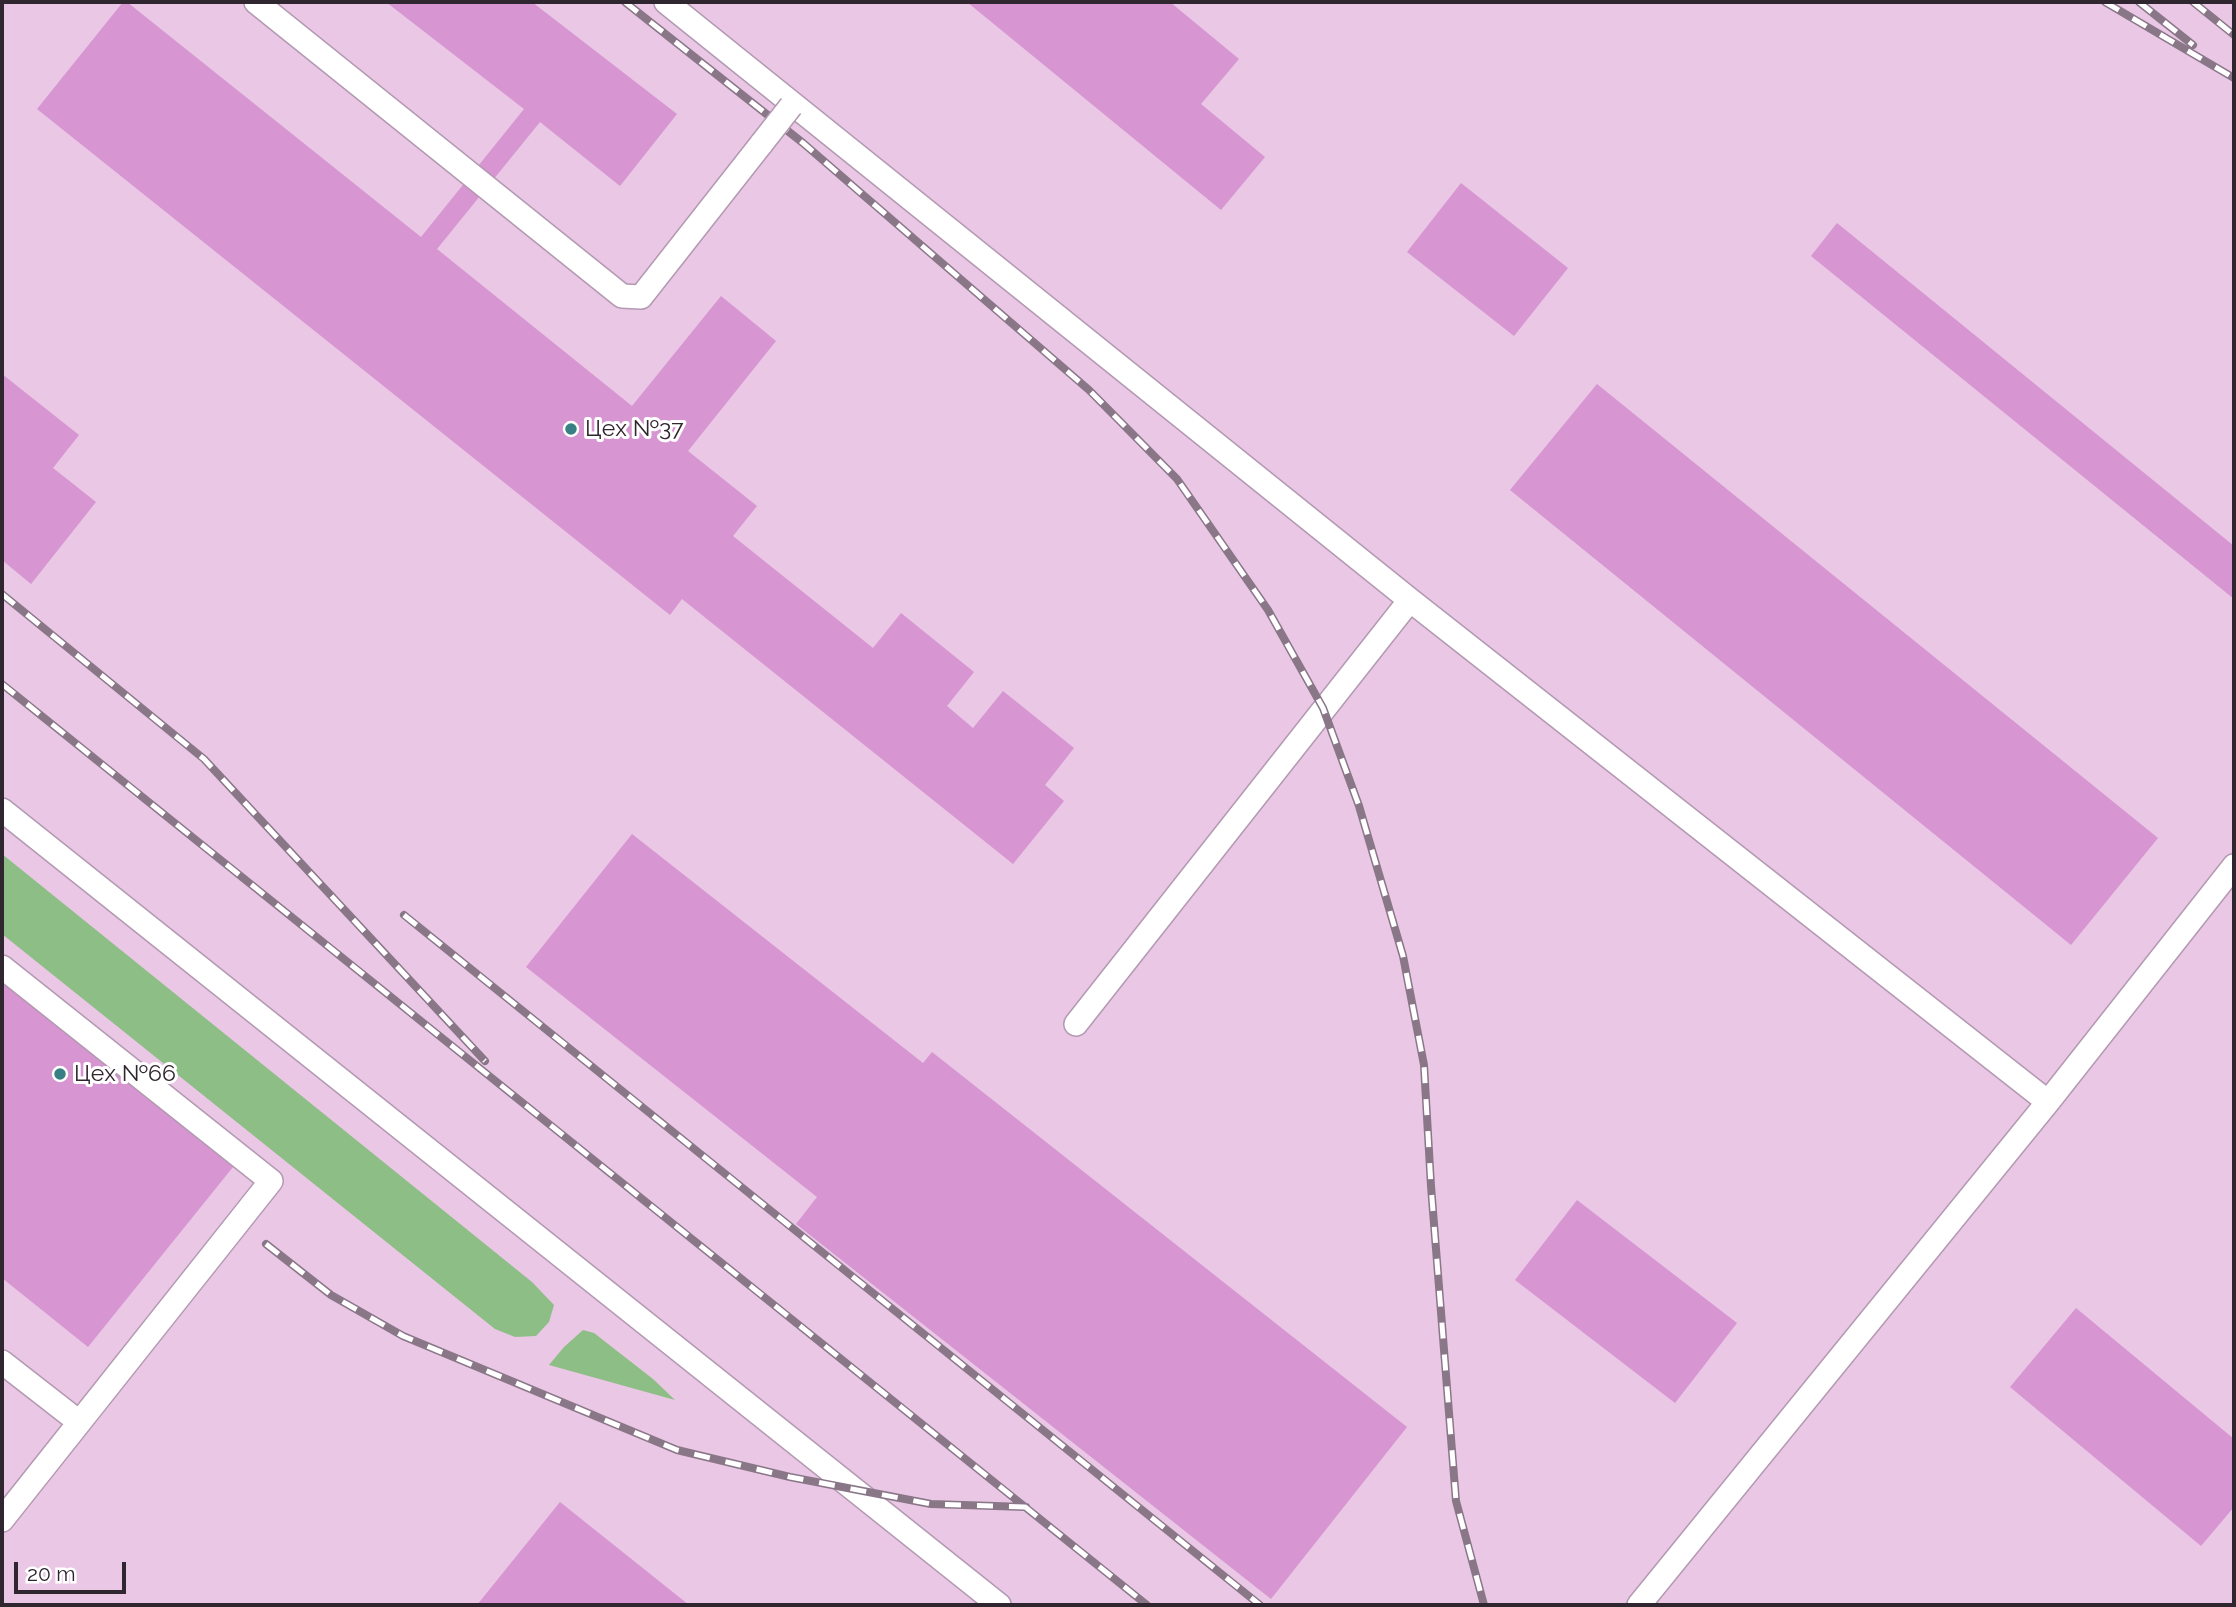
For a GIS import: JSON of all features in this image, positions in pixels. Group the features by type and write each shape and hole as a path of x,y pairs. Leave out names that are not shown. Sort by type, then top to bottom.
{"lane":[{"path":"256,2 622,296 641,297 792,105"},
{"path":"666,2 1410,600 2048,1102"},
{"path":"1076,1024 1410,600"},
{"path":"2,810 999,1605"},
{"path":"1639,1605 2048,1102 2234,866"},
{"path":"2,967 271,1181 2,1520"},
{"path":"2,1362 79,1422"}],"shaded area":[{"path":"2,2 2234,2 2234,1605 2,1605"}],"green space":[{"path":"2,854 532,1282 554,1305 549,1322 536,1336 515,1337 495,1329 2,934"},
{"path":"583,1330 594,1333 653,1379 675,1400 549,1365"}],"building":[{"name":"Цех №37","path":"123,2 127,2 421,237 524,109 386,2 532,2 677,114 620,186 540,122 437,249 632,406 721,296 776,341 688,451 757,506 733,536 873,648 901,613 974,672 947,706 973,728 1003,691 1074,748 1045,785 1064,801 1013,864 682,599 670,615 37,109"},
{"path":"967,2 1170,2 1239,59 1201,104 1265,157 1221,210"},
{"path":"1461,183 1568,268 1514,336 1407,252"},
{"path":"1837,223 2234,546 2234,599 1811,256"},
{"path":"2,374 79,435 53,468 96,502 31,584 2,560"},
{"path":"1597,384 2158,838 2071,945 1510,490"},
{"path":"632,834 923,1063 932,1052 1407,1427 1271,1599 796,1224 817,1197 526,967"},
{"name":"Цех №66","path":"2,981 233,1167 88,1347 2,1278"},
{"path":"1577,1200 1737,1323 1675,1403 1515,1280"},
{"path":"2076,1308 2234,1439 2234,1507 2201,1546 2010,1387"},
{"path":"560,1502 689,1605 477,1605"}],"railway":[{"path":"625,2 803,143 1089,390 1177,479 1268,610 1323,708 1359,806 1403,956 1424,1065 1456,1501 1484,1605"},
{"path":"2105,2 2234,78"},
{"path":"2139,2 2193,45"},
{"path":"2193,2 2234,35"},
{"path":"2,594 204,759 485,1061"},
{"path":"2,684 1147,1605"},
{"path":"404,915 1260,1605"},
{"path":"266,1244 331,1295 403,1336 677,1450 790,1477 931,1504 1026,1507"}],"place":[{"name":"Цех №37","path":"571,429"},
{"name":"Цех №66","path":"60,1074"}]}
